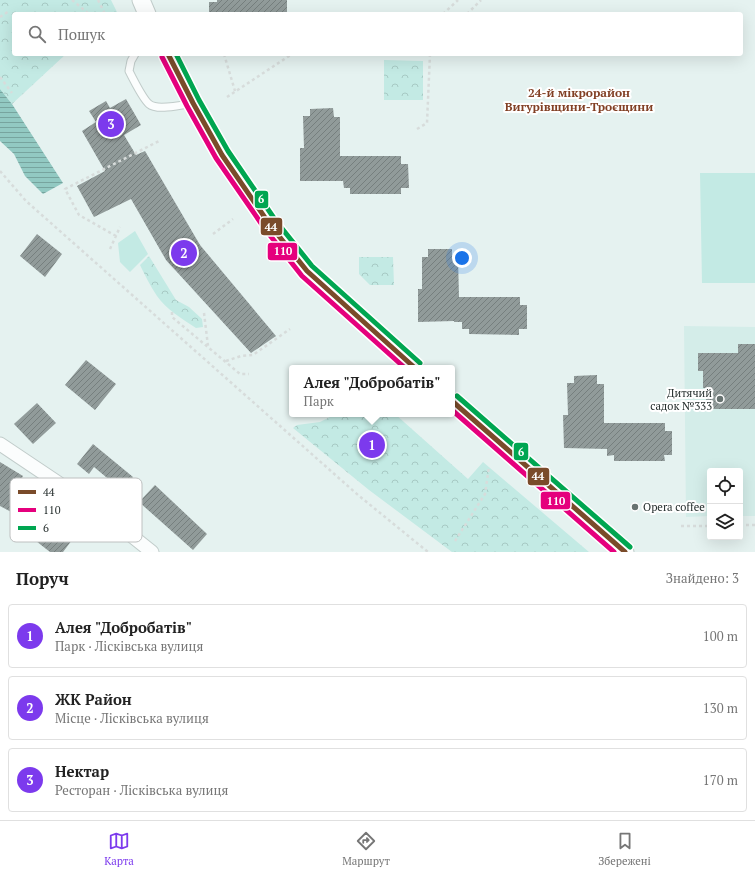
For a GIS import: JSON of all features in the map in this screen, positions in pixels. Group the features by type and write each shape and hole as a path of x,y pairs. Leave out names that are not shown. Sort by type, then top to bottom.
{"street":[{"path":"141,0 146,12"},
{"path":"169,56 193,103 222,154 270,225 307,271 412,365"},
{"path":"455,404 625,552"},
{"path":"0,444 51,478"},
{"path":"139,542 152,552"}],"lane":[{"path":"134,56 129,71 148,104 159,108 193,103"}],"path":[{"path":"72,0 87,12"},
{"path":"98,0 104,12"},
{"path":"445,12 458,0"},
{"path":"469,12 481,0"},
{"path":"0,17 9,11"},
{"path":"225,56 235,91"},
{"path":"227,97 289,56"},
{"path":"417,130 427,123 430,56"},
{"path":"0,77 12,93"},
{"path":"116,236 78,215 65,189 159,141"},
{"path":"0,171 32,206 358,495 428,552"},
{"path":"213,234 232,219"},
{"path":"110,249 120,227"},
{"path":"172,312 172,317 240,374 249,374"},
{"path":"204,313 208,347"},
{"path":"225,361 241,356 253,355 290,329"},
{"path":"455,542 485,494 489,467"},
{"path":"743,525 755,525"},
{"path":"681,526 707,526"}],"shaded area":[{"name":"Дитячий садок №333","path":"684,326 755,327 755,516 743,516 743,468 707,468 707,516 686,517"}],"green space":[{"path":"0,0 111,0 117,12 12,12 12,56 64,56 12,104 0,89"},
{"path":"384,60 423,61 423,100 384,100"},
{"path":"700,173 755,173 755,283 702,283"},
{"path":"135,231 148,254 130,272 120,262 118,243"},
{"path":"149,256 176,300 189,307 202,319 203,327 196,328 185,321 157,296 140,265"},
{"path":"359,257 393,257 394,285 370,285 359,274"},
{"path":"330,417 398,417 468,479 483,462 589,552 452,552 369,490 293,428 297,425 320,422"}],"water":[{"path":"0,89 12,104 63,183 43,194 25,176 14,154 0,141"}],"building":[{"path":"217,0 287,0 287,12 209,12 209,2 217,2"},
{"path":"126,99 141,125 124,135 136,155 145,151 200,245 276,336 251,353 166,260 131,199 94,217 77,186 105,171 82,131 96,122 89,111 106,101 110,108"},
{"path":"333,108 334,117 340,117 340,156 401,156 401,164 408,164 409,188 401,188 401,194 350,194 350,188 344,188 343,181 300,181 300,148 304,148 303,116 310,116 310,109"},
{"path":"37,234 62,254 45,277 20,256"},
{"path":"428,249 452,249 452,258 458,258 459,297 520,297 520,305 527,305 527,329 519,329 519,335 469,334 469,329 462,329 462,322 418,322 418,289 422,289 422,257 428,257"},
{"path":"738,344 755,344 755,409 706,409 706,388 703,388 703,371 698,371 698,353 738,353"},
{"path":"86,360 116,384 95,410 65,385"},
{"path":"597,375 597,384 604,384 604,423 665,423 665,431 672,431 672,455 664,455 665,461 614,461 614,455 607,456 607,449 564,448 563,415 568,415 567,383 574,383 574,376"},
{"path":"37,403 56,423 33,444 14,424"},
{"path":"93,444 133,477 107,478 94,467 89,474 77,464"},
{"path":"0,462 23,476 22,478 10,478 10,511 0,506"},
{"path":"155,485 207,534 193,550 142,505 142,499"},
{"path":"37,542 71,542 63,552 50,552"}],"transit line":[{"name":"44","path":"169,56 222,155 270,225 307,271 412,365"},
{"name":"6","path":"177,56 199,100 228,151 276,221 312,266 420,363"},
{"name":"110","path":"162,57 216,158 265,229 302,276 402,365"},
{"name":"6","path":"457,396 630,547"},
{"name":"44","path":"455,404 625,552"},
{"name":"110","path":"455,413 614,552"}],"place":[{"name":"Нектар","path":"111,124"},
{"name":"ЖК Район","path":"184,253"},
{"name":"Дитячий садок №333","path":"720,399"},
{"name":"Алея \"Добробатів\"","path":"372,445"},
{"name":"Opera coffee","path":"635,507"}],"district":[{"name":"24-й мікрорайон Вигурівщини-Троєщини","path":"579,99"}]}
